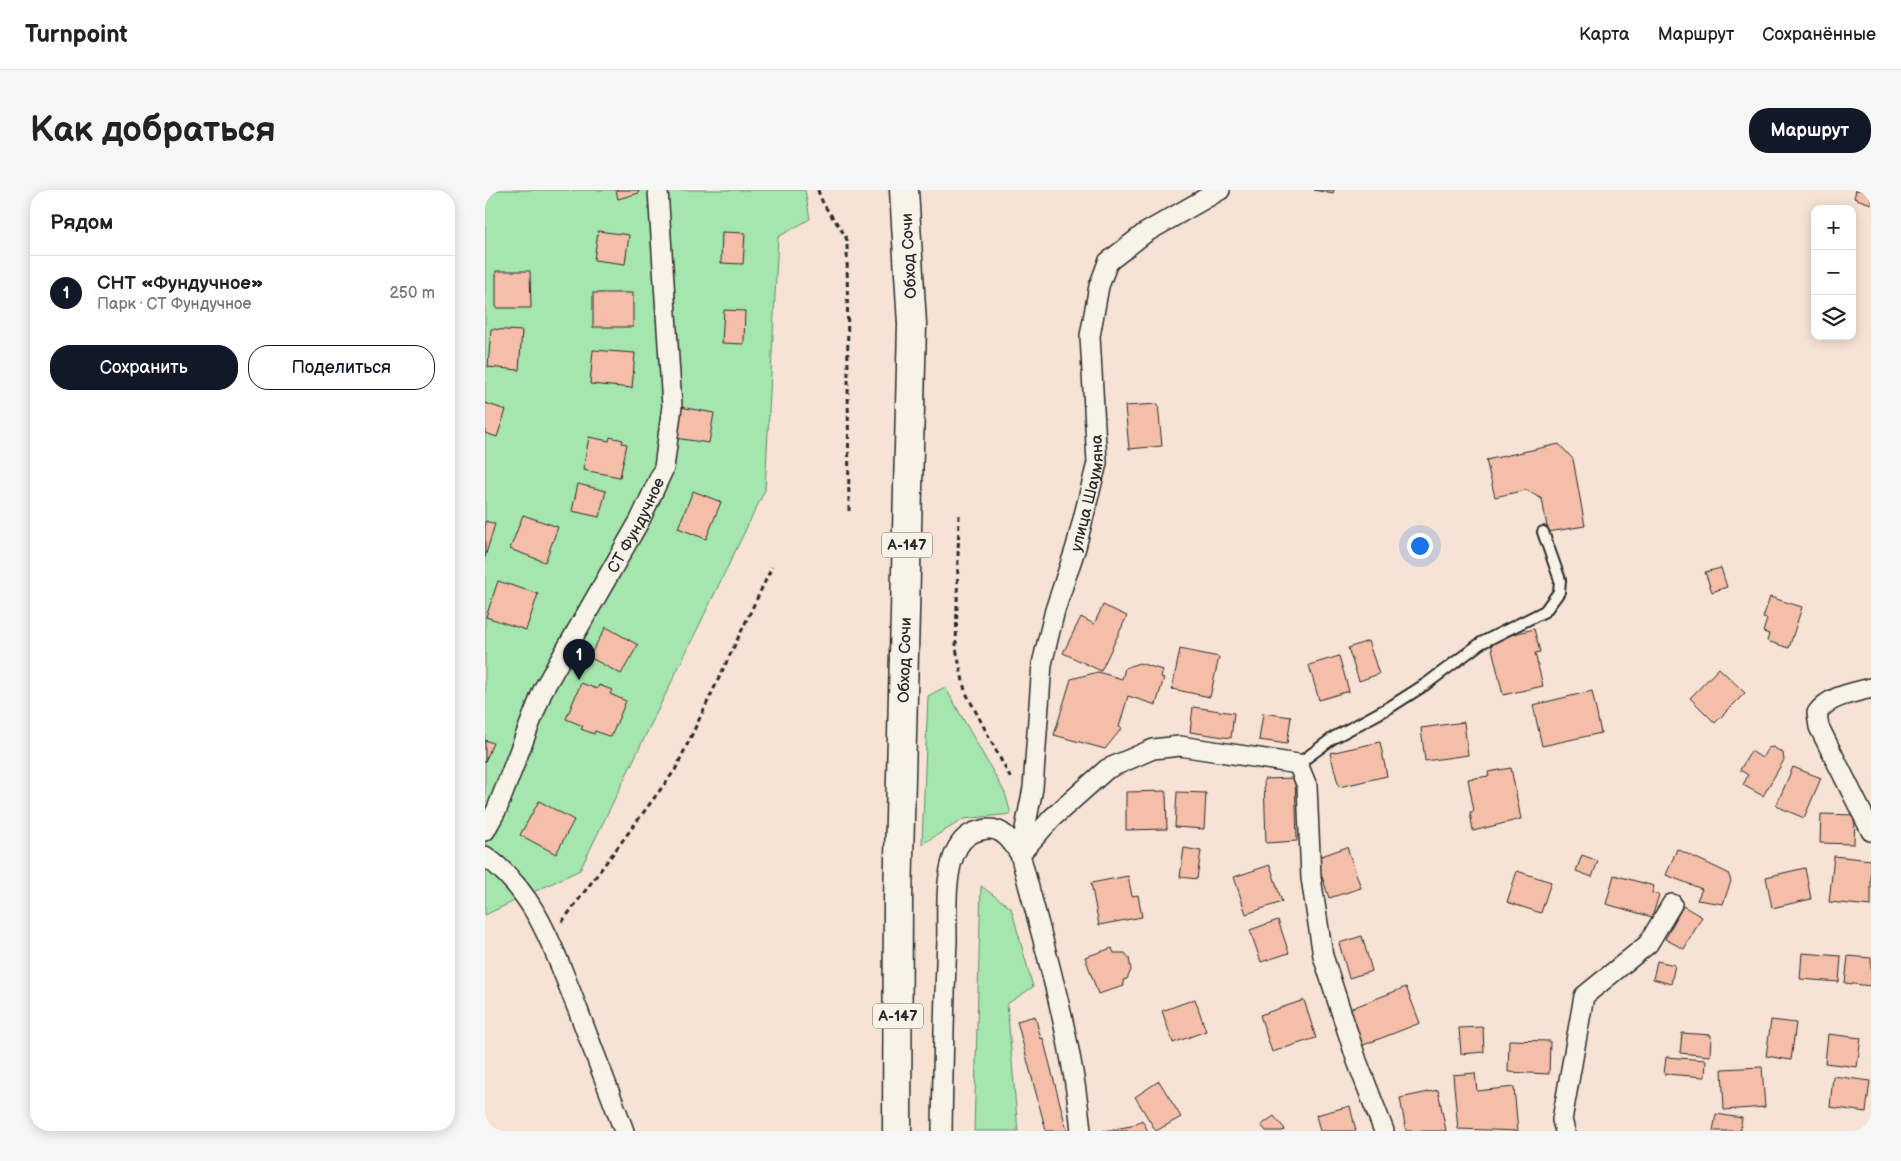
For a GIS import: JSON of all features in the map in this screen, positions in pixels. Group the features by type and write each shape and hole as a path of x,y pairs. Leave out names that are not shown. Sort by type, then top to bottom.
{"highway":[{"name":"Обход Сочи","path":"897,1131 899,890 912,324 904,190"}],"street":[{"name":"СТ Фундучное","path":"485,831 497,809 543,690 640,520 664,468 672,406 658,190"},
{"name":"улица Шаумяна","path":"1020,854 1033,788 1042,664 1055,610 1076,546 1097,463 1090,336 1099,286 1108,262 1145,233 1219,190"},
{"path":"1871,688 1838,697 1823,704 1817,713 1819,727 1871,831"},
{"path":"1020,854 1052,818 1107,769 1153,749 1180,746 1298,764 1307,786 1311,878 1323,956 1357,1061 1385,1131"},
{"path":"942,1131 944,1012 949,886 952,863 957,848 965,837 985,829 995,829 1009,836 1020,854 1056,992 1081,1131"},
{"path":"485,856 520,887 550,938 624,1131"},
{"path":"1565,1131 1562,1120 1584,996 1648,944 1672,904"}],"lane":[{"path":"1298,764 1333,738 1390,707 1426,684 1481,643 1545,611 1559,592 1560,580 1543,532"}],"path":[{"path":"818,190 830,216 843,229 847,240 849,514"},
{"path":"959,515 955,648 958,666 965,691 1028,811"},
{"path":"550,938 675,770 772,567"}],"green space":[{"path":"485,190 805,190 810,219 778,237 765,490 580,870 485,915"},
{"path":"945,687 1005,793 1011,814 964,819 922,844 928,696"},
{"path":"981,886 1011,908 1033,987 1007,1004 1018,1131 974,1131"}],"building":[{"path":"616,190 638,190 639,193 618,199"},
{"path":"1314,190 1334,190 1333,194"},
{"path":"1856,190 1871,190 1871,204 1854,198"},
{"path":"598,231 629,235 625,264 594,260"},
{"path":"722,232 745,233 743,264 721,263"},
{"path":"496,271 530,271 531,308 496,308"},
{"path":"593,293 633,293 633,327 593,327"},
{"path":"724,310 745,311 744,344 722,343"},
{"path":"491,329 522,331 519,370 488,367"},
{"path":"593,350 635,353 632,388 590,384"},
{"path":"485,403 506,410 497,437 485,433"},
{"path":"1158,404 1162,446 1129,449 1125,406"},
{"path":"680,407 714,413 709,443 675,438"},
{"path":"589,437 609,441 610,437 623,440 622,443 627,444 620,477 583,470"},
{"path":"1559,444 1573,459 1585,526 1548,532 1542,499 1526,490 1495,497 1486,460"},
{"path":"578,484 606,491 599,517 572,511"},
{"path":"693,491 721,502 706,539 678,528"},
{"path":"523,515 558,527 545,562 510,549"},
{"path":"485,521 495,524 485,557"},
{"path":"1721,568 1727,587 1712,592 1705,572"},
{"path":"498,581 538,594 526,630 486,617"},
{"path":"1770,597 1802,607 1789,648 1767,641 1769,634 1763,632 1767,619 1763,618"},
{"path":"1103,605 1127,616 1101,671 1063,653 1081,617 1094,624"},
{"path":"606,627 638,645 621,674 589,657"},
{"path":"1534,629 1540,652 1535,653 1543,686 1503,695 1490,640"},
{"path":"1368,641 1379,674 1359,681 1348,648"},
{"path":"1180,649 1219,657 1210,697 1172,689"},
{"path":"1339,656 1349,691 1319,700 1309,665"},
{"path":"1139,663 1163,670 1161,677 1164,678 1156,705 1128,696 1119,727 1122,728 1105,749 1054,735 1071,679 1098,672 1122,679 1125,668"},
{"path":"1719,668 1745,693 1715,723 1690,698"},
{"path":"581,683 597,689 599,685 612,690 610,694 626,701 611,737 595,731 594,734 581,729 583,726 566,719"},
{"path":"1592,691 1601,733 1542,746 1533,705"},
{"path":"1193,707 1234,713 1231,738 1190,732"},
{"path":"1263,713 1291,717 1287,744 1259,740"},
{"path":"1464,722 1468,755 1425,761 1421,728"},
{"path":"485,740 493,743 485,762"},
{"path":"1380,742 1387,776 1339,787 1330,753"},
{"path":"1773,747 1783,753 1784,760 1763,796 1743,785 1748,775 1740,770 1751,751 1762,758 1768,748"},
{"path":"1793,767 1821,778 1804,818 1776,806"},
{"path":"1511,768 1521,819 1473,831 1470,812 1474,811 1468,779 1489,776 1488,772"},
{"path":"1295,778 1297,841 1266,843 1264,779"},
{"path":"1166,791 1167,829 1126,830 1126,792"},
{"path":"1177,792 1206,793 1204,829 1175,827"},
{"path":"539,801 574,820 556,854 520,835"},
{"path":"1821,814 1855,815 1854,844 1820,843"},
{"path":"1347,847 1361,888 1329,898 1316,858"},
{"path":"1184,848 1201,851 1197,879 1180,877"},
{"path":"1677,849 1728,873 1731,881 1723,904 1697,900 1702,889 1666,875"},
{"path":"1582,855 1598,861 1592,877 1576,871"},
{"path":"1834,856 1871,860 1871,906 1829,902"},
{"path":"1270,865 1282,902 1246,914 1234,877"},
{"path":"1805,868 1811,899 1772,908 1766,877"},
{"path":"1517,871 1551,882 1541,913 1507,902"},
{"path":"1614,875 1654,886 1652,893 1659,895 1652,917 1606,904"},
{"path":"1128,876 1132,896 1138,895 1142,917 1099,925 1091,883"},
{"path":"1683,906 1702,917 1684,949 1665,939"},
{"path":"1278,920 1289,953 1261,962 1250,930"},
{"path":"1362,936 1372,971 1349,978 1339,943"},
{"path":"1112,948 1114,953 1125,953 1129,958 1131,970 1127,979 1123,980 1124,986 1098,994 1085,957"},
{"path":"1802,953 1841,956 1839,982 1800,979"},
{"path":"1848,956 1871,958 1871,986 1845,983"},
{"path":"1657,961 1675,965 1671,984 1653,979"},
{"path":"1406,987 1420,1023 1361,1046 1347,1010"},
{"path":"1195,999 1206,1031 1173,1043 1162,1011"},
{"path":"1304,1000 1316,1038 1272,1052 1260,1015"},
{"path":"1035,1016 1041,1039 1043,1038 1067,1131 1046,1131 1017,1021"},
{"path":"1771,1020 1796,1023 1791,1060 1766,1056"},
{"path":"1483,1027 1484,1052 1461,1054 1459,1028"},
{"path":"1682,1033 1711,1035 1710,1056 1680,1053"},
{"path":"1828,1034 1861,1038 1857,1067 1825,1063"},
{"path":"1509,1040 1550,1041 1549,1074 1508,1072"},
{"path":"1666,1057 1706,1060 1705,1077 1664,1074"},
{"path":"1762,1067 1765,1107 1724,1110 1722,1069"},
{"path":"1475,1073 1477,1091 1514,1087 1518,1131 1458,1129 1453,1075"},
{"path":"1833,1076 1870,1081 1866,1112 1830,1107"},
{"path":"1159,1081 1181,1117 1156,1131 1135,1097"},
{"path":"1438,1090 1446,1131 1406,1131 1400,1098"},
{"path":"1350,1106 1356,1131 1320,1131 1316,1115"},
{"path":"1716,1114 1742,1118 1740,1131 1713,1131"},
{"path":"1274,1116 1285,1129 1283,1131 1266,1131 1261,1125"},
{"path":"1142,1120 1148,1131 1103,1131 1131,1126"}],"place":[{"name":"СНТ «Фундучное»","path":"579,680"}]}
